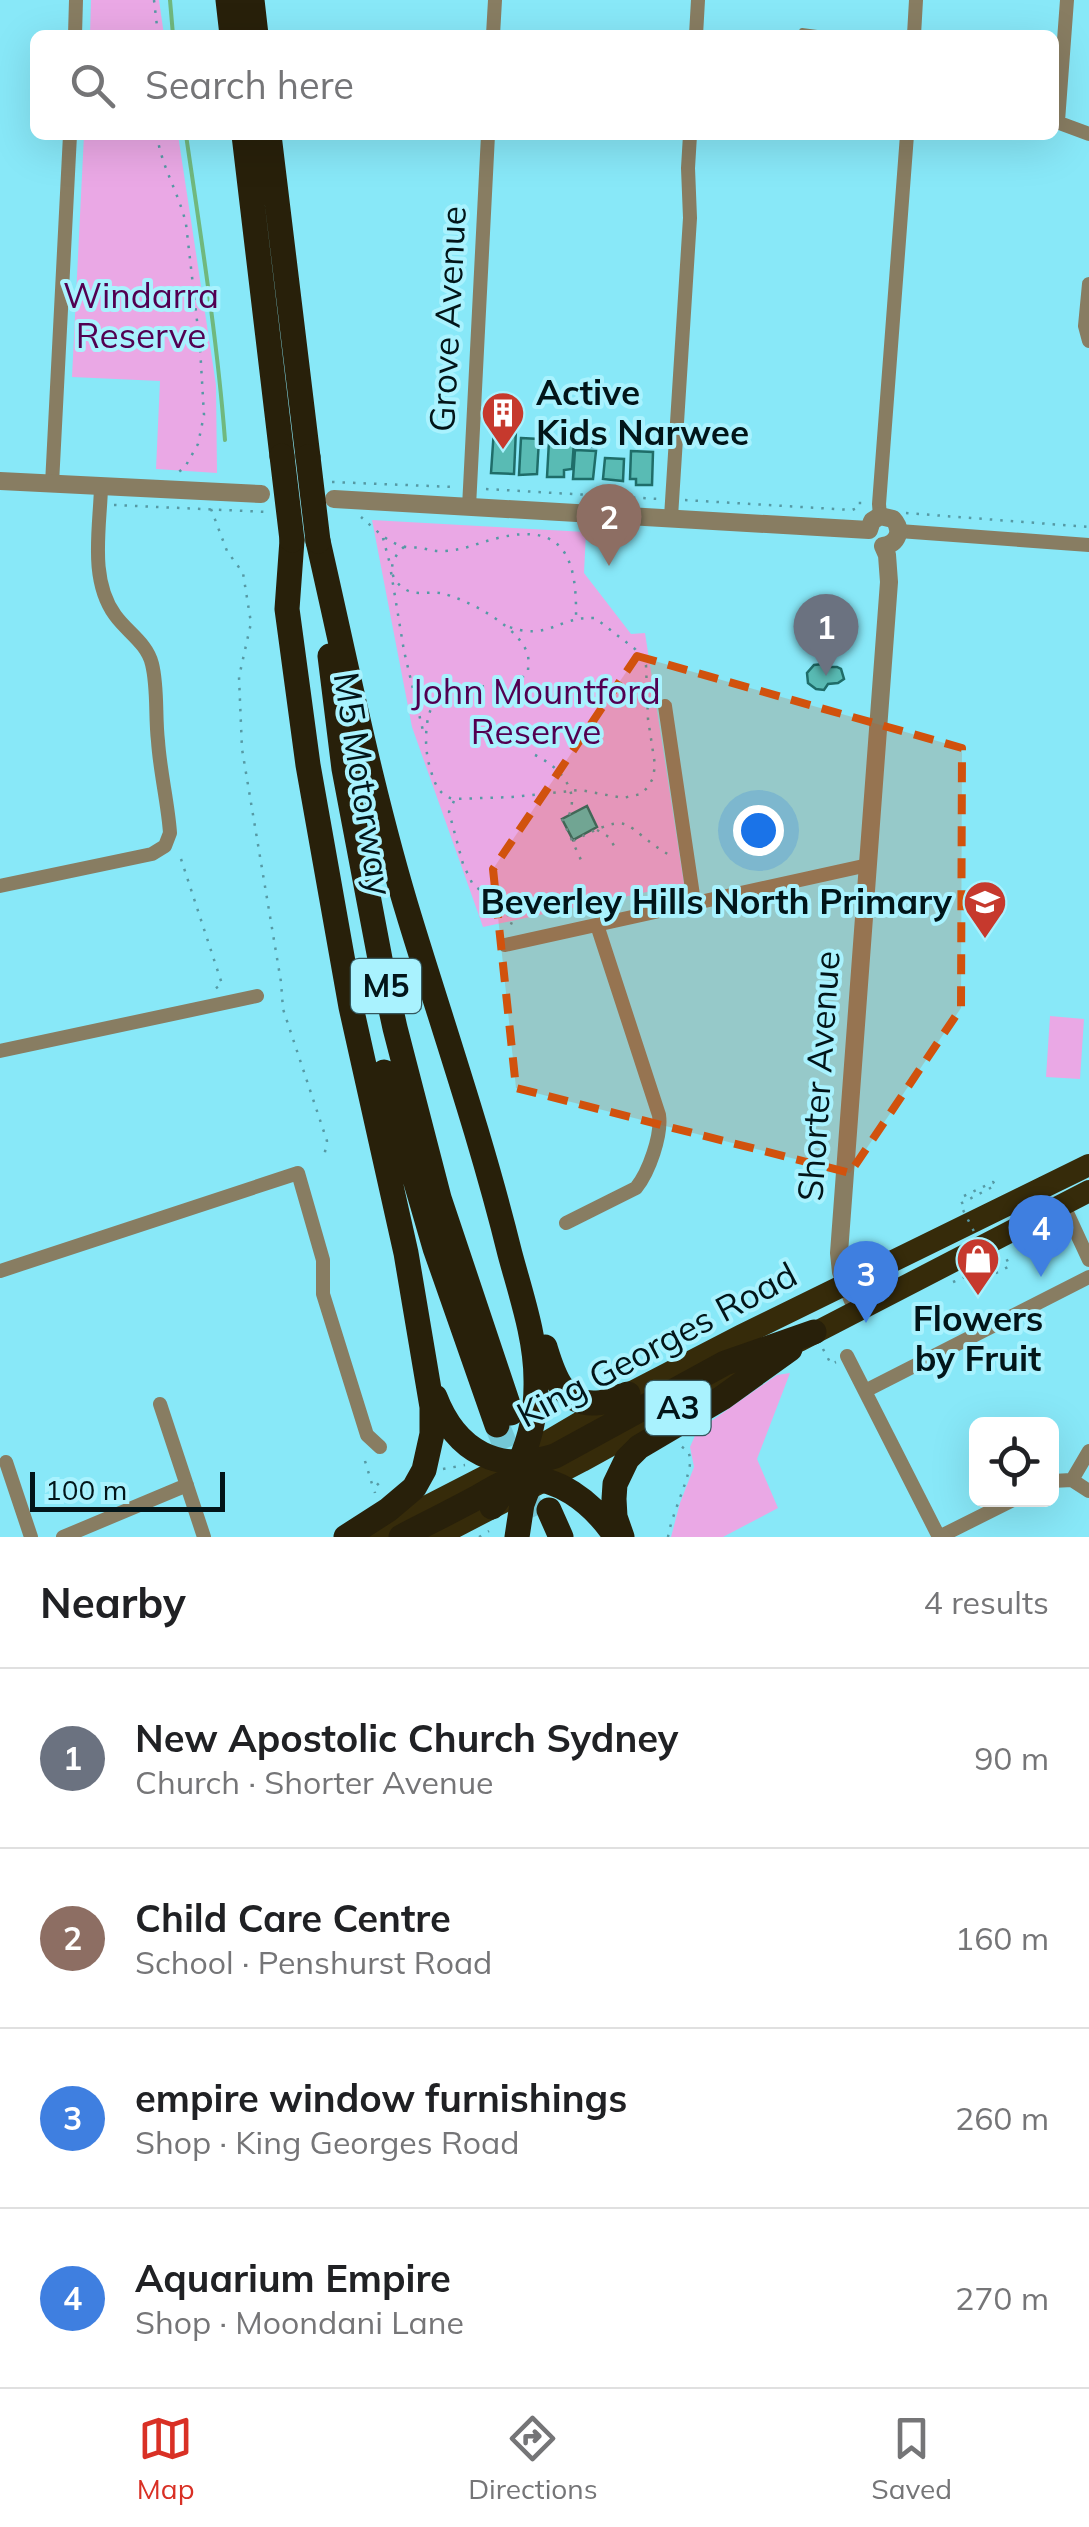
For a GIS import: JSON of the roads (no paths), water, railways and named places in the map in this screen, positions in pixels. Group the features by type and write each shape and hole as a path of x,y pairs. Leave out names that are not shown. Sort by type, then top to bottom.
{"highway":[{"path":"228,0 231,30"},
{"path":"252,0 255,30"},
{"name":"M5 Motorway","path":"245,140 295,456"},
{"name":"M5 Motorway","path":"269,140 305,541 380,964 439,1198 505,1421"},
{"path":"305,541 400,882 553,1375 564,1392 577,1400 596,1403 628,1394"},
{"name":"M5","path":"305,541 287,609 308,765 352,1008 394,1196 428,1380"},
{"name":"King Georges Road","path":"561,1434 742,1335 1089,1165"},
{"path":"493,1186 531,1336 536,1377 522,1504 536,1526 561,1537"},
{"name":"King Georges Road","path":"817,1338 857,1310 1089,1191"},
{"path":"401,1537 725,1363 817,1338"},
{"path":"619,1537 615,1484 627,1459 817,1338"},
{"path":"428,1380 438,1406 465,1442 483,1456 567,1489 619,1537"},
{"path":"346,1537 411,1492 424,1470 432,1434 428,1380"},
{"path":"436,1537 492,1507 561,1434"},
{"name":"King Georges Road","path":"367,1537 526,1471"}],"street":[{"path":"75,30 76,0"},
{"path":"493,30 495,0"},
{"path":"696,30 698,0"},
{"path":"914,30 916,0"},
{"path":"1059,88 1067,0"},
{"path":"1059,122 1089,134"},
{"path":"52,484 70,140"},
{"name":"Grove Avenue","path":"469,507 488,140"},
{"path":"672,518 690,218 690,140"},
{"path":"900,522 895,541 884,546 874,542 907,140"},
{"path":"1089,284 1085,326 1089,342"},
{"path":"0,481 261,494"},
{"path":"0,886 152,854 165,846 170,834 151,660 114,614 100,582 102,487"},
{"path":"334,499 672,518 874,523 893,519 1089,545"},
{"name":"Shorter Avenue","path":"857,1310 840,1267 839,1253 889,582 884,546"},
{"path":"664,706 694,902"},
{"path":"505,945 868,865"},
{"path":"566,1223 636,1188 661,1131 597,925"},
{"path":"0,1051 256,996"},
{"path":"0,1271 298,1173 323,1260 322,1294 367,1435 380,1447"},
{"path":"1063,1204 1089,1260"},
{"path":"865,1391 1089,1276"},
{"path":"847,1356 939,1537 999,1507"},
{"path":"160,1404 204,1537"},
{"path":"1072,1480 1089,1452"},
{"path":"6,1462 31,1537"},
{"path":"1059,1481 1072,1480 1089,1490"},
{"path":"63,1537 186,1485"}],"waterway":[{"path":"170,0 173,30"},
{"path":"187,140 225,440"}],"tunnel":[{"path":"497,1425 536,1521"}],"place":[{"name":"Active Kids Narwee","path":"503,451"},
{"name":"Child Care Centre","path":"609,566"},
{"name":"New Apostolic Church Sydney","path":"826,676"},
{"name":"Beverley Hills North Primary","path":"985,940"},
{"name":"Aquarium Empire","path":"1041,1277"},
{"name":"Flowers by Fruit","path":"978,1297"},
{"name":"empire window furnishings","path":"866,1323"}],"park label":[{"name":"Windarra Reserve","path":"141,316"},
{"name":"John Mountford Reserve","path":"536,712"}]}
